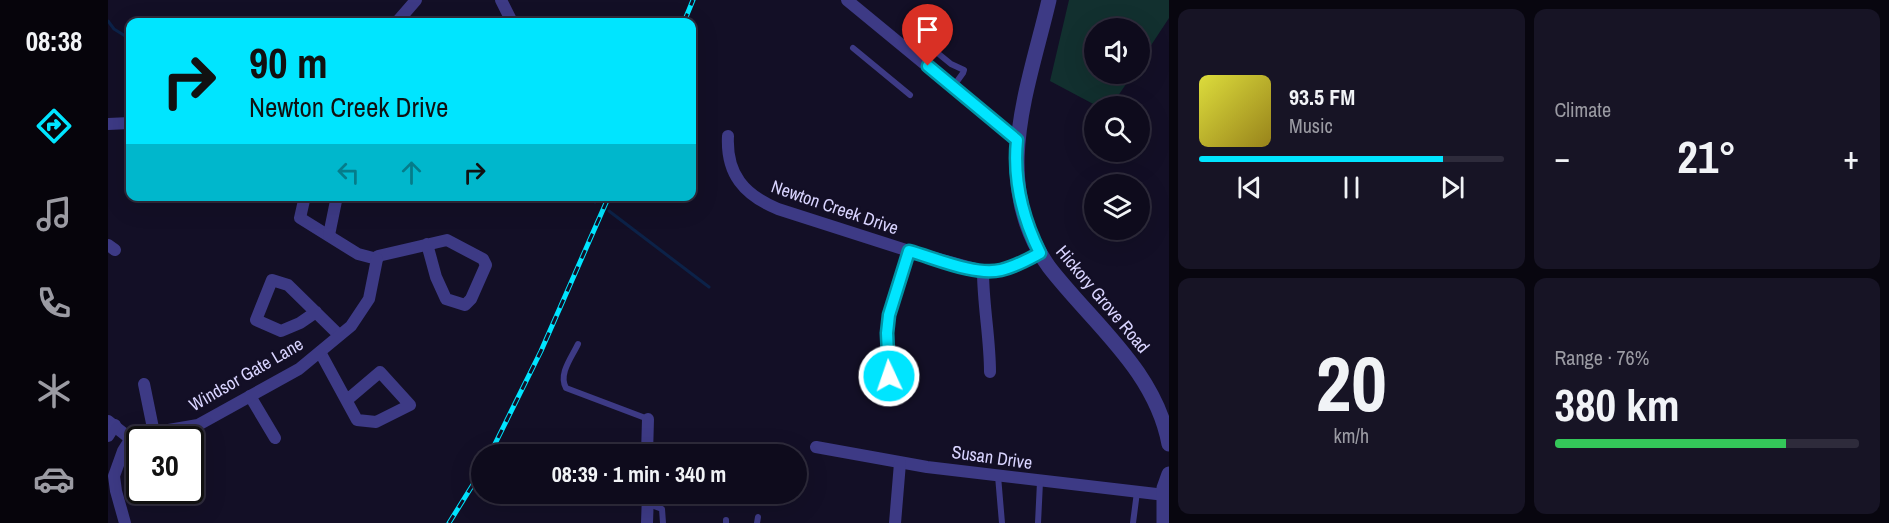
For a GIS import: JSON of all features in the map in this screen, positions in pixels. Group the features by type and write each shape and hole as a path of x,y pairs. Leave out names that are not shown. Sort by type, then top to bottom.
{"street":[{"path":"400,18 416,0"},
{"path":"501,0 510,18"},
{"path":"847,0 1017,140"},
{"name":"Hickory Grove Road","path":"1049,0 1017,140 1016,161 1020,201 1028,228 1040,253 1059,280 1119,347 1142,377 1158,405 1169,444"},
{"path":"108,124 126,123"},
{"name":"Newton Creek Drive","path":"728,136 728,153 733,171 748,193 757,200 778,209 909,251 982,271 998,271 1013,267 1040,253"},
{"path":"304,201 300,218 358,254 376,259 378,256 427,244 447,240 483,259 486,265 471,300 465,305 446,299 436,277 427,244"},
{"path":"328,236 336,201"},
{"path":"889,376 887,333 889,315 909,251"},
{"name":"Windsor Gate Lane","path":"192,426 299,369 351,326 369,299 376,259"},
{"path":"982,271 990,342 990,372"},
{"path":"316,312 300,323 281,331 256,320 272,280 288,285 316,312 339,335"},
{"path":"320,352 357,420 375,422 410,405 381,372 347,400"},
{"path":"144,384 153,426"},
{"path":"250,396 275,438"},
{"path":"647,444 648,419"},
{"path":"108,436 112,423 126,435"},
{"path":"125,523 114,476 126,447"},
{"name":"Susan Drive","path":"816,447 900,463 1040,482 1164,495"},
{"path":"895,523 900,463"},
{"path":"1164,523 1164,488 1169,474"},
{"path":"647,523 648,504"}],"lane":[{"path":"918,37 951,64 964,70 953,87"},
{"path":"853,48 910,94"},
{"path":"578,344 564,373 563,382 567,388 648,419"},
{"path":"998,476 1002,523"},
{"path":"1038,523 1040,482"},
{"path":"1133,523 1137,492"},
{"path":"656,504 662,509 663,523"}],"green space":[{"path":"1069,0 1169,0 1169,18 1150,47 1150,18 1084,18 1084,84 1126,84 1118,96 1084,96 1084,99 1050,81"}],"waterway":[{"path":"108,21 114,29 126,36"},
{"path":"609,211 709,287"}],"railway":[{"path":"686,18 693,0"},
{"path":"495,444 541,351 607,201"},
{"path":"449,523 471,488"}],"route":[{"path":"889,376 887,333 889,315 909,251 982,271 998,271 1013,267 1040,253 1028,228 1020,201 1016,174 1017,140 928,66"}]}
